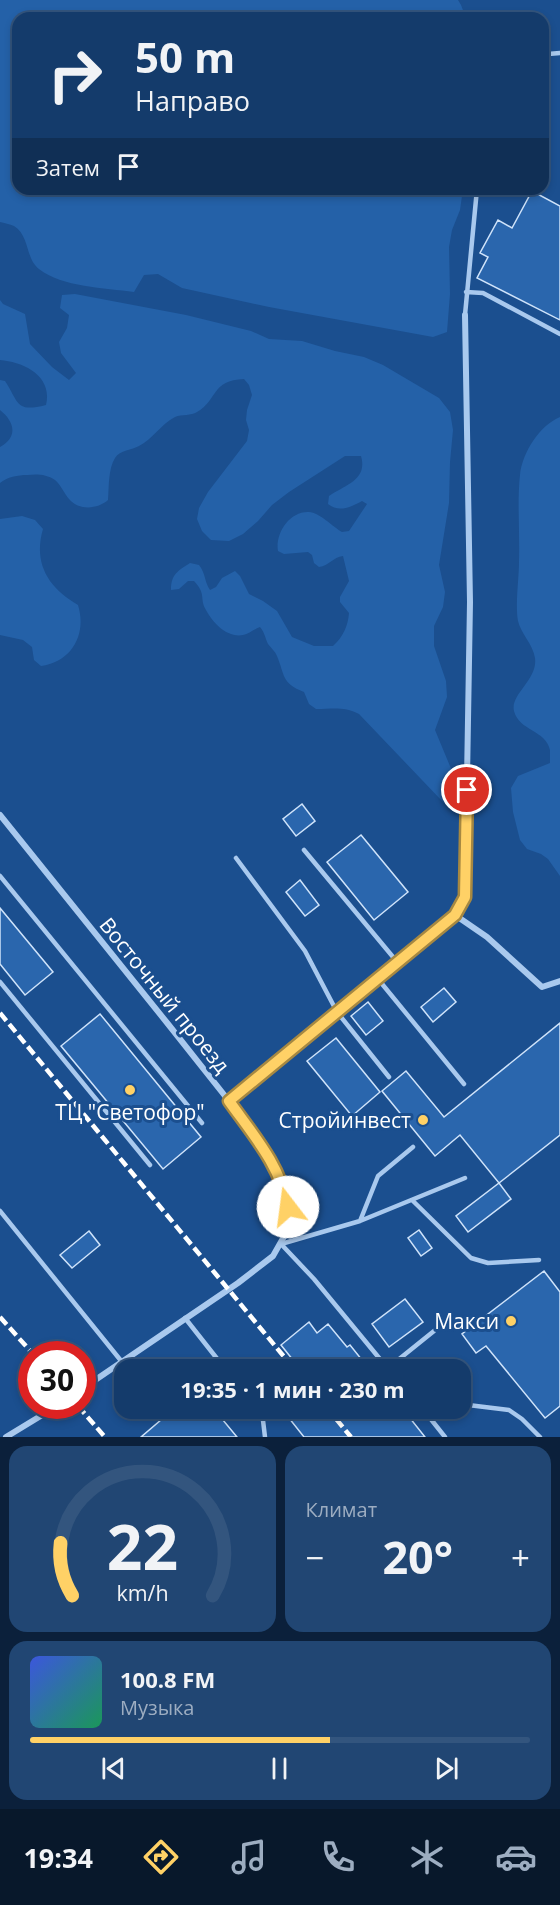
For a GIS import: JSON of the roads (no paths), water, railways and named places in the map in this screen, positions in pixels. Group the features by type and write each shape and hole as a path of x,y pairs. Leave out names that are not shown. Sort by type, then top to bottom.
{"street":[{"path":"229,1101 455,915 465,897 470,602 465,315"},
{"name":"Восточный проезд","path":"0,815 229,1101 271,1160 283,1183 289,1221 281,1244 273,1256 126,1359"},
{"path":"455,915 487,937 542,987 560,981"},
{"name":"Восточный проезд","path":"96,1380 114,1367"},
{"path":"6,1437 36,1419"}],"lane":[{"path":"465,315 476,195"},
{"path":"466,292 483,293 560,334"},
{"path":"304,850 398,963"},
{"path":"236,858 305,951 337,1012 389,1077"},
{"path":"0,876 202,1123"},
{"path":"378,979 464,1084"},
{"path":"0,982 150,1165"},
{"path":"360,1221 378,1176 413,1147"},
{"path":"381,1359 314,1279 281,1244 360,1221 465,1178"},
{"path":"412,1200 471,1258 488,1263 540,1260"},
{"path":"0,1211 120,1359"},
{"path":"185,1318 217,1359"},
{"path":"401,1359 434,1331"},
{"path":"471,1405 509,1410 522,1419 538,1437"},
{"path":"263,1419 265,1437"},
{"path":"431,1419 445,1437"}],"railway":[{"path":"0,1013 286,1359"},
{"path":"0,1317 21,1341"},
{"path":"89,1419 105,1437"},
{"path":"336,1419 351,1437"}],"place":[{"name":"ТЦ \"Светофор\"","path":"130,1090"},
{"name":"Стройинвест","path":"423,1120"},
{"name":"Макси","path":"511,1321"}]}
